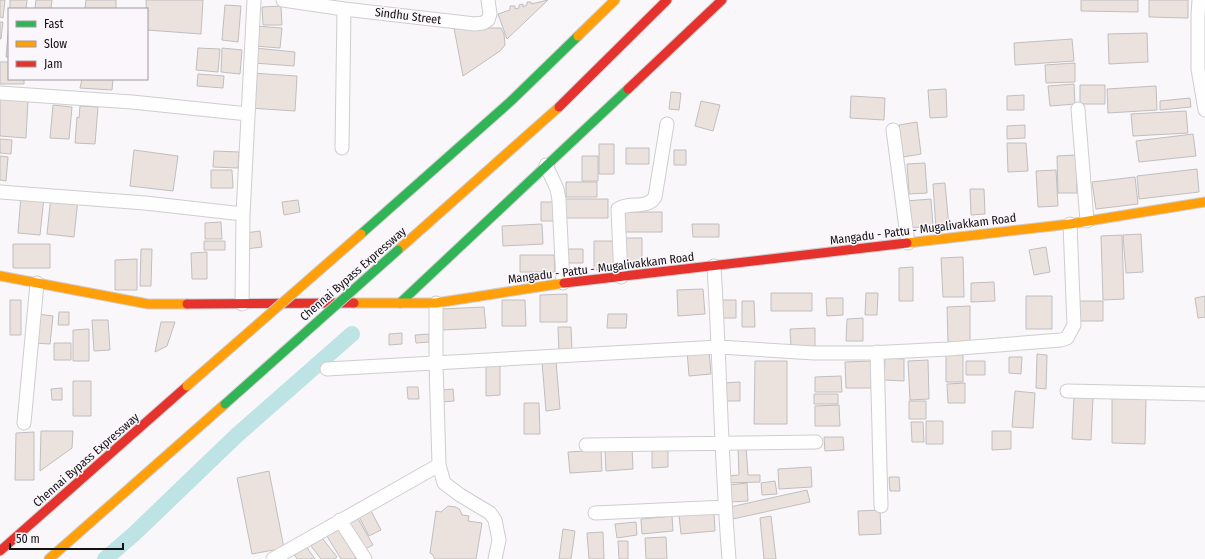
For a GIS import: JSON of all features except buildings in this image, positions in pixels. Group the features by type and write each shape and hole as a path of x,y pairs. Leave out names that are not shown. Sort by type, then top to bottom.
{"main road":[{"name":"Chennai Bypass Expressway","path":"0,551 511,101 615,0"},
{"name":"Chennai Bypass Expressway","path":"49,559 550,116 667,0"},
{"path":"400,303 722,0"},
{"name":"Mangadu - Pattu - Mugalivakkam Road","path":"0,276 148,304 436,303 563,283 1070,224 1205,202"}],"street":[{"path":"242,304 244,214 254,0"},
{"name":"Sindhu Street","path":"283,0 344,9 475,24 483,23 488,20 490,14 488,0"},
{"path":"1200,0 1198,15 1198,69 1205,110"},
{"path":"342,148 344,9"},
{"path":"0,93 132,102 248,114"},
{"path":"1078,109 1087,221"},
{"path":"621,277 618,209 622,206 650,203 655,197 667,124"},
{"path":"893,130 908,243"},
{"path":"546,165 557,189 559,200 563,283"},
{"path":"0,192 145,203 244,214"},
{"path":"327,369 719,347 814,353 878,352 948,349 1061,340 1067,338 1074,325 1070,224"},
{"path":"714,266 719,347 721,443 729,559"},
{"path":"24,423 37,283"},
{"path":"436,303 439,465 444,483 460,496 490,513 495,520 499,540 495,559"},
{"path":"878,352 881,506"},
{"path":"1067,391 1205,394"},
{"path":"586,445 816,442"},
{"path":"273,559 439,465"},
{"path":"595,513 725,507"},
{"path":"340,520 365,559"}],"waterway":[{"path":"105,559 134,534 236,436 352,334"}],"traffic: fast":[{"path":"361,234 511,101 578,36"},
{"path":"400,303 628,89"},
{"path":"225,404 398,250"}],"traffic: slow":[{"path":"578,36 615,0"},
{"path":"398,250 559,107"},
{"path":"907,243 1070,224 1205,202"},
{"path":"187,386 361,234"},
{"path":"0,276 148,304 187,304"},
{"path":"354,303 436,303 564,283"},
{"path":"49,559 225,404"}],"traffic: jam":[{"path":"559,107 667,0"},
{"path":"628,89 722,0"},
{"path":"564,283 907,243"},
{"path":"187,304 354,303"},
{"path":"0,551 187,386"}]}
